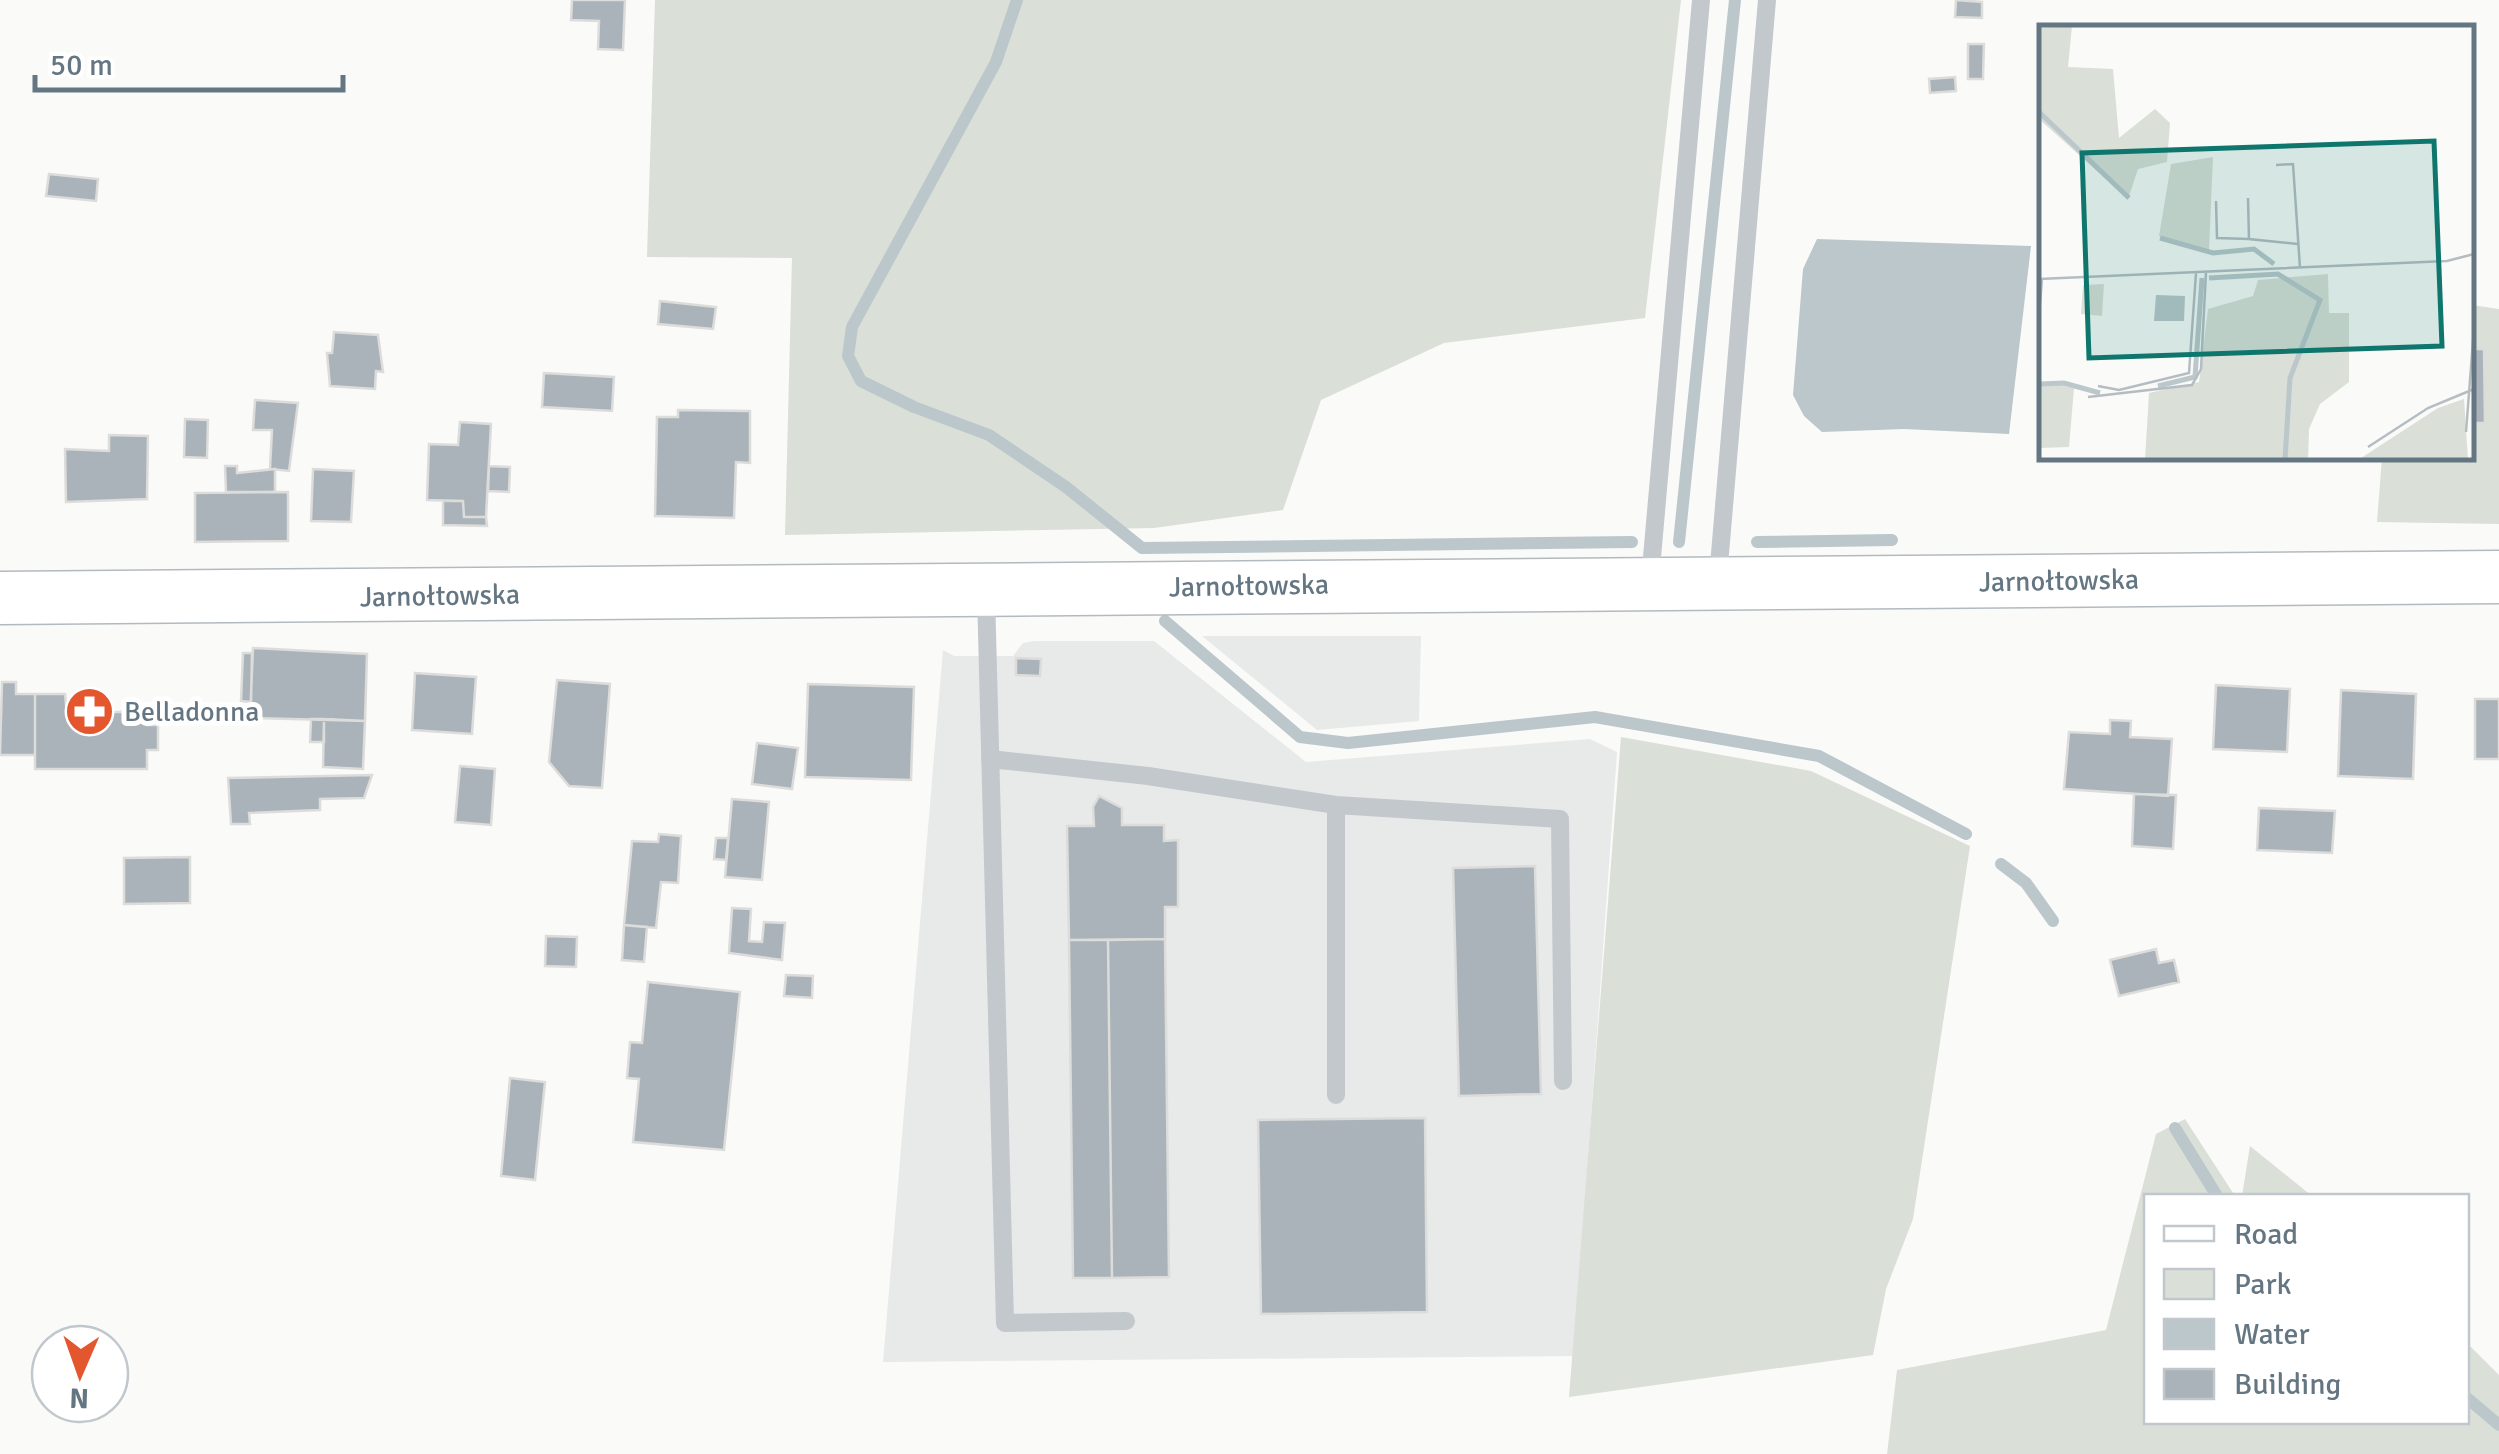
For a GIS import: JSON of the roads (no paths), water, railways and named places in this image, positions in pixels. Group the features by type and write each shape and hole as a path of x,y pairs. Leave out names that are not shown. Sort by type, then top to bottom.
{"street":[{"name":"Jarnołtowska","path":"0,598 1650,580 2499,577"}],"lane":[{"path":"1650,580 1702,0"},
{"path":"1718,582 1768,0"},
{"path":"986,588 1005,1322 1126,1321"},
{"path":"990,759 1148,776 1336,805 1560,820 1563,1082"},
{"path":"1336,805 1336,1095"}],"water":[{"path":"1817,239 2031,246 2009,434 1904,429 1822,432 1804,416 1793,395 1803,269"}],"waterway":[{"path":"1017,0 996,62 852,327 848,356 861,381 914,407 989,435 1066,487 1142,548 1632,542"},
{"path":"1679,542 1735,0"},
{"path":"1757,542 1892,540"},
{"path":"1165,621 1300,737 1348,743 1595,717 1819,756 1966,834"},
{"path":"2001,864 2026,883 2053,921"},
{"path":"2175,1128 2216,1194"},
{"path":"2469,1400 2499,1425"}],"place":[{"name":"Belladonna","path":"89,711"}]}
